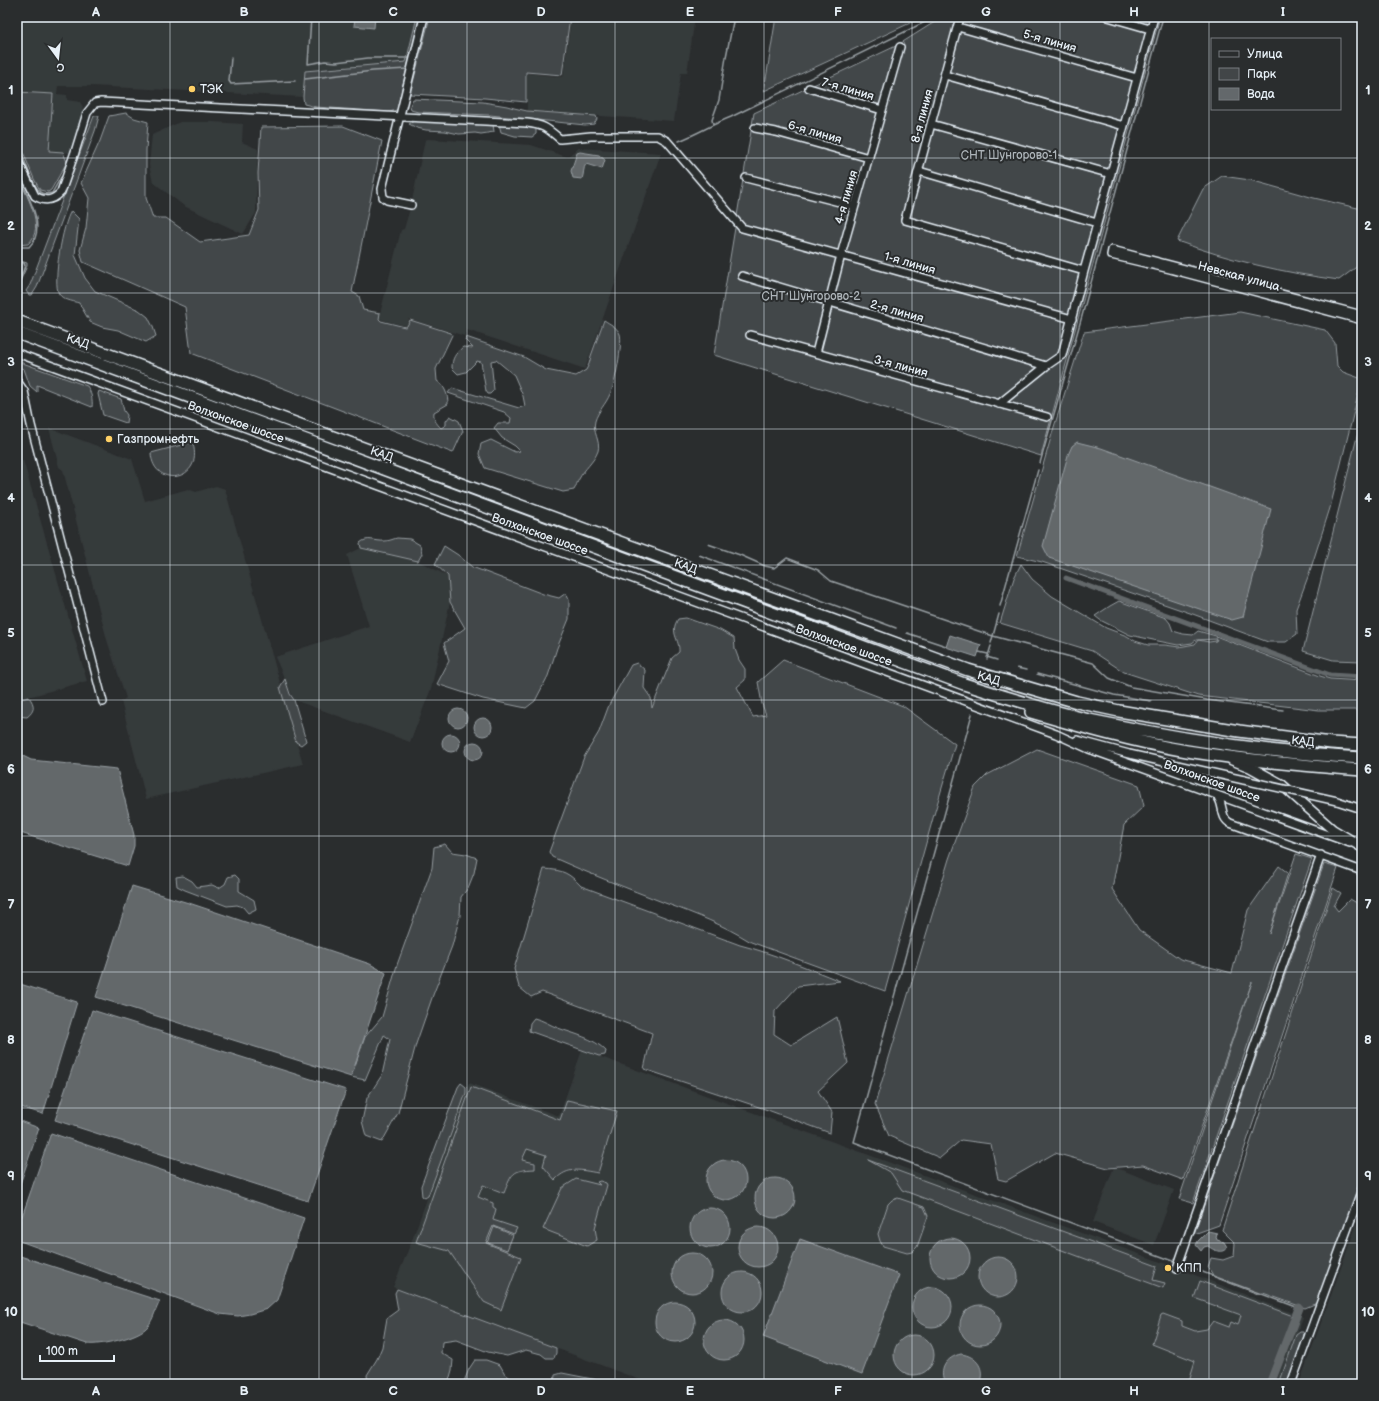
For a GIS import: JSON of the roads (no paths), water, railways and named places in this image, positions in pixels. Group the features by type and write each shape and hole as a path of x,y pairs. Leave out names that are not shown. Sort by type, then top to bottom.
{"highway":[{"name":"КАД","path":"17,321 968,670 1084,703 1119,711 1219,728 1331,743 1362,745"},
{"name":"КАД","path":"17,333 964,684 1088,719 1143,730 1264,750 1362,758"},
{"path":"964,684 1000,701 1068,723 1143,742 1186,751 1293,764 1362,770"},
{"path":"1219,728 1309,733 1362,738"}],"main road":[{"path":"1220,755 1250,767 1281,784 1333,830 1362,847"}],"street":[{"path":"411,205 386,200 382,194 424,17"},
{"name":"8-я линия","path":"960,17 905,220 1084,271"},
{"path":"1108,17 1150,29"},
{"path":"999,404 1062,355 1154,17"},
{"name":"5-я линия","path":"958,27 1137,78"},
{"name":"4-я линия","path":"816,353 841,255 900,47"},
{"path":"945,75 1124,126"},
{"name":"7-я линия","path":"809,88 882,110"},
{"path":"17,159 35,196 46,200 56,197 61,192 76,152 87,113 95,103 101,102 401,116"},
{"name":"1-я линия","path":"401,116 540,124 545,126 560,139 591,136 658,136 668,141 742,228 1072,320"},
{"path":"931,124 1111,174"},
{"name":"6-я линия","path":"755,128 776,132 869,158"},
{"path":"919,171 1097,223"},
{"path":"746,178 855,206"},
{"name":"Невская улица","path":"1362,315 1112,252 1362,320"},
{"name":"2-я линия","path":"742,276 1046,366"},
{"name":"3-я линия","path":"750,335 1047,417"},
{"name":"Волхонское шоссе","path":"17,353 1056,734 1089,749 1362,847"},
{"path":"17,381 24,391 31,425 103,702"},
{"name":"Волхонское шоссе","path":"1056,734 1129,754 1337,801 1362,809"},
{"path":"1216,794 1220,799 1223,817 1226,821 1362,871"},
{"path":"1223,812 1227,806 1238,802"},
{"path":"1177,1268 1321,855"},
{"path":"1291,1384 1362,1189"}],"water":[{"path":"355,17 375,17 374,28 354,26"},
{"path":"580,152 599,155 605,160 602,169 586,164 582,179 573,178 571,171 577,153"},
{"path":"1077,442 1101,448 1271,509 1243,617 1232,620 1049,558 1043,546 1068,455 1072,446"},
{"path":"950,635 981,645 977,657 946,647"},
{"path":"458,709 464,712 467,718 464,724 458,727 452,724 449,718 452,712"},
{"path":"483,718 489,721 492,727 489,733 483,736 477,733 474,727 477,721"},
{"path":"451,734 457,737 460,743 457,749 451,752 445,749 442,743 445,737"},
{"path":"474,742 480,745 483,751 480,757 474,760 468,757 465,751 468,745"},
{"path":"17,753 31,760 117,769 134,835 134,846 128,866 17,832"},
{"path":"132,886 192,904 370,964 386,973 351,1077 96,997"},
{"path":"17,983 77,1002 43,1114 17,1106"},
{"path":"92,1010 346,1090 308,1201 55,1120"},
{"path":"17,1120 39,1128 17,1193"},
{"path":"51,1133 304,1218 277,1300 267,1309 250,1314 238,1316 220,1314 17,1240 17,1231"},
{"path":"726,1160 734,1162 740,1166 744,1172 746,1180 744,1188 740,1194 734,1198 726,1200 718,1198 712,1194 708,1188 706,1180 708,1172 712,1166 718,1162"},
{"path":"775,1178 783,1180 789,1184 793,1190 795,1198 793,1206 789,1212 783,1216 775,1218 767,1216 761,1212 757,1206 755,1198 757,1190 761,1184 767,1180"},
{"path":"710,1208 718,1210 724,1214 728,1220 730,1228 728,1236 724,1242 718,1246 710,1248 702,1246 696,1242 692,1236 690,1228 692,1220 696,1214 702,1210"},
{"path":"758,1227 766,1229 772,1233 776,1239 778,1247 776,1255 772,1261 766,1265 758,1267 750,1265 744,1261 740,1255 738,1247 740,1239 744,1233 750,1229"},
{"path":"1208,1231 1217,1233 1217,1240 1224,1242 1227,1247 1223,1251 1218,1251 1208,1246 1204,1247 1201,1251 1196,1245"},
{"path":"950,1238 958,1240 964,1244 968,1250 970,1258 968,1266 964,1272 958,1276 950,1278 942,1276 936,1272 932,1266 930,1258 932,1250 936,1244 942,1240"},
{"path":"800,1239 899,1275 862,1374 763,1337"},
{"path":"692,1253 700,1255 706,1259 710,1265 712,1273 710,1281 706,1287 700,1291 692,1293 684,1291 678,1287 674,1281 672,1273 674,1265 678,1259 684,1255"},
{"path":"17,1255 160,1301 150,1323 144,1330 119,1340 101,1344 87,1344 17,1321"},
{"path":"998,1257 1006,1259 1012,1263 1016,1269 1018,1277 1016,1285 1012,1291 1006,1295 998,1297 990,1295 984,1291 980,1285 978,1277 980,1269 984,1263 990,1259"},
{"path":"742,1272 750,1274 756,1278 760,1284 762,1292 760,1300 756,1306 750,1310 742,1312 734,1310 728,1306 724,1300 722,1292 724,1284 728,1278 734,1274"},
{"path":"932,1287 940,1289 946,1293 950,1299 952,1307 950,1315 946,1321 940,1325 932,1327 924,1325 918,1321 914,1315 912,1307 914,1299 918,1293 924,1289"},
{"path":"675,1302 683,1304 689,1308 693,1314 695,1322 693,1330 689,1336 683,1340 675,1342 667,1340 661,1336 657,1330 655,1322 657,1314 661,1308 667,1304"},
{"path":"980,1305 988,1307 994,1311 998,1317 1000,1325 998,1333 994,1339 988,1343 980,1345 972,1343 966,1339 962,1333 960,1325 962,1317 966,1311 972,1307"},
{"path":"724,1320 732,1322 738,1326 742,1332 744,1340 742,1348 738,1354 732,1358 724,1360 716,1358 710,1354 706,1348 704,1340 706,1332 710,1326 716,1322"},
{"path":"914,1335 922,1337 928,1341 932,1347 934,1355 932,1363 928,1369 922,1373 914,1375 906,1373 900,1369 896,1363 894,1355 896,1347 900,1341 906,1337"},
{"path":"961,1354 972,1357 979,1364 981,1368 981,1378 979,1384 945,1384 942,1374 945,1365 951,1358"}],"waterway":[{"path":"311,17 308,64 325,61 336,62 368,58 410,58"},
{"path":"402,89 420,17"},
{"path":"713,124 712,120 719,100 734,17"},
{"path":"679,141 935,17"},
{"path":"1040,463 1082,316 1163,17"},
{"path":"231,58 229,81 231,84 295,81"},
{"path":"305,79 373,71 407,69"},
{"path":"17,140 30,175 40,192 44,194 52,193 61,177"},
{"path":"17,173 34,210 37,230 35,239 29,247 17,247"},
{"path":"17,261 24,263 25,266 17,288"},
{"path":"1000,606 1038,470"},
{"path":"708,544 774,568 787,558 818,570 831,581 993,636 1093,663 1109,678 1131,687 1207,700 1283,710"},
{"path":"699,555 896,628"},
{"path":"1066,578 1330,675 1362,677"},
{"path":"991,643 999,614"},
{"path":"907,633 946,646"},
{"path":"987,659 991,646"},
{"path":"979,652 988,654"},
{"path":"987,657 997,660"},
{"path":"1017,668 1026,670"},
{"path":"1037,674 1114,695 1151,701"},
{"path":"972,714 854,1142 1176,1262"},
{"path":"1181,1264 1299,1308"},
{"path":"1270,1384 1299,1308"}],"place":[{"name":"ТЭК","path":"192,89"},
{"name":"Газпромнефть","path":"109,439"},
{"name":"КПП","path":"1168,1268"}],"park label":[{"name":"СНТ Шунгорово-1","path":"1009,155"},
{"name":"СНТ Шунгорово-2","path":"811,296"}]}
